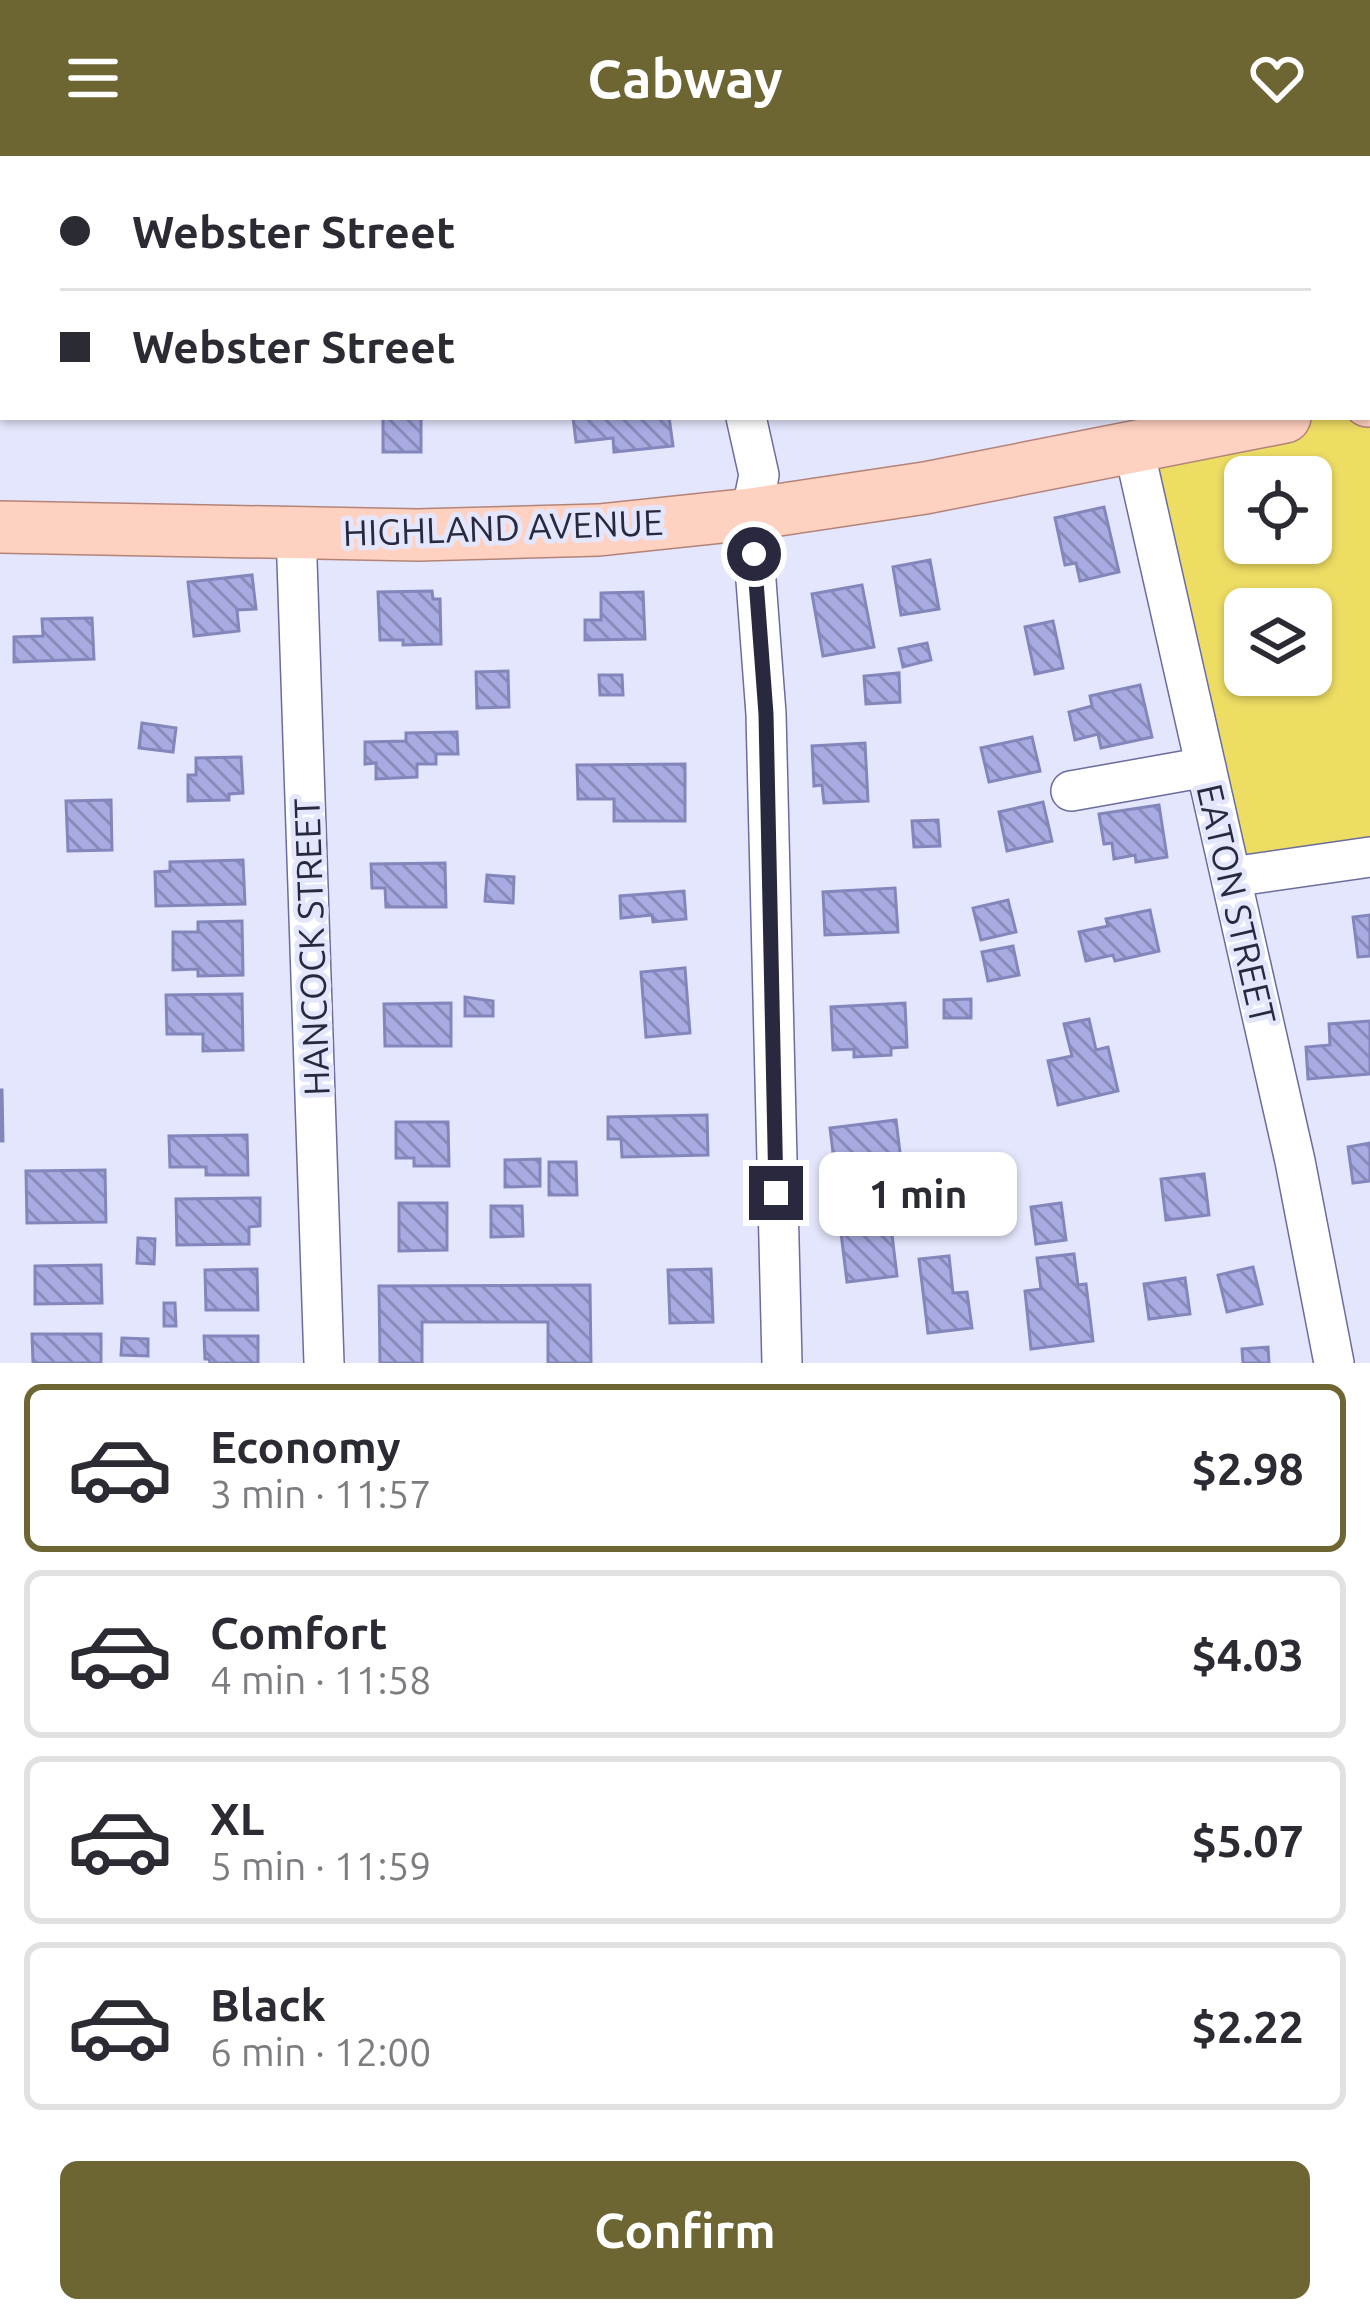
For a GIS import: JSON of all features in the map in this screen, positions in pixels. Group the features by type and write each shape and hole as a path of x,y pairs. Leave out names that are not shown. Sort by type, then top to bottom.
{"main road":[{"name":"HIGHLAND AVENUE","path":"0,527 418,535 599,530 925,488 1264,420"}],"street":[{"path":"747,420 760,475 751,514 766,714 782,1363"},
{"name":"EATON STREET","path":"1133,446 1295,1161 1334,1363"},
{"name":"HANCOCK STREET","path":"296,531 324,1363"},
{"path":"1070,790 1206,767"},
{"path":"1231,877 1370,857"}],"shaded area":[{"path":"1189,420 1370,420 1370,850 1236,865 1135,441"}],"building":[{"path":"383,420 421,420 421,452 383,452"},
{"path":"573,420 669,420 673,446 614,452 613,438 576,442"},
{"path":"1104,507 1119,572 1080,581 1076,563 1065,565 1055,518"},
{"path":"930,560 939,609 901,615 893,567"},
{"path":"252,575 256,609 237,610 239,631 194,636 188,582"},
{"path":"862,585 874,647 823,656 812,594"},
{"path":"432,591 433,599 440,599 441,644 380,640 378,592"},
{"path":"643,592 645,639 585,640 585,620 601,620 601,593"},
{"path":"92,618 94,659 14,662 14,637 43,636 42,619"},
{"path":"1053,621 1063,668 1035,674 1025,627"},
{"path":"927,643 931,660 903,667 899,649"},
{"path":"508,671 509,707 477,708 476,672"},
{"path":"899,673 900,702 866,704 864,676"},
{"path":"599,675 622,675 623,695 600,695"},
{"path":"1140,685 1152,737 1101,748 1098,734 1075,740 1069,712 1092,706 1090,696"},
{"path":"142,723 176,728 173,752 139,748"},
{"path":"457,732 458,754 436,754 436,764 417,764 417,777 376,779 376,763 365,764 365,742 406,741 406,733"},
{"path":"1032,737 1040,771 989,782 981,748"},
{"path":"865,743 868,801 824,803 822,785 814,786 812,746"},
{"path":"241,757 243,793 229,794 229,800 188,801 188,775 196,775 196,758"},
{"path":"685,764 685,821 614,821 614,799 578,799 577,765"},
{"path":"111,800 112,850 68,851 66,801"},
{"path":"1043,802 1052,841 1007,851 999,812"},
{"path":"1159,805 1167,857 1136,862 1135,855 1114,859 1112,843 1104,844 1099,814"},
{"path":"938,820 940,846 914,847 912,821"},
{"path":"243,860 245,904 156,906 155,872 170,871 170,862"},
{"path":"445,863 446,907 386,907 385,888 372,888 371,864"},
{"path":"487,875 514,877 513,903 485,901"},
{"path":"895,888 898,932 825,935 823,892"},
{"path":"684,891 686,919 621,918 620,896"},
{"path":"1008,900 1016,932 981,940 973,908"},
{"path":"1150,910 1159,951 1115,961 1113,955 1086,961 1079,932 1108,926 1106,919"},
{"path":"1370,915 1370,956 1358,957 1353,917"},
{"path":"242,921 243,975 198,976 198,969 173,970 173,932 198,932 198,922"},
{"path":"1013,946 1019,975 988,981 982,952"},
{"path":"685,968 690,1033 646,1037 641,972"},
{"path":"242,994 243,1050 203,1051 203,1034 167,1034 166,995"},
{"path":"465,997 493,1001 493,1016 465,1016"},
{"path":"971,999 971,1018 944,1018 944,1000"},
{"path":"451,1003 451,1046 385,1046 384,1004"},
{"path":"905,1003 907,1047 891,1048 891,1055 854,1057 854,1049 833,1050 831,1007"},
{"path":"1089,1019 1096,1050 1108,1047 1118,1091 1058,1105 1048,1061 1072,1056 1064,1024"},
{"path":"1370,1021 1370,1074 1308,1079 1306,1047 1330,1045 1329,1024"},
{"path":"2,1090 3,1141 0,1141"},
{"path":"707,1115 708,1155 622,1157 621,1139 608,1139 608,1117"},
{"path":"896,1120 905,1194 839,1202 830,1128"},
{"path":"396,1122 448,1122 449,1166 414,1166 414,1158 396,1158"},
{"path":"247,1135 248,1175 206,1175 206,1167 170,1167 169,1136"},
{"path":"1370,1143 1370,1181 1353,1183 1348,1147"},
{"path":"540,1159 540,1186 505,1187 505,1160"},
{"path":"549,1162 576,1162 577,1195 549,1195"},
{"path":"105,1170 106,1222 27,1223 26,1171"},
{"path":"1204,1174 1209,1215 1166,1220 1161,1179"},
{"path":"260,1198 260,1226 249,1227 249,1244 177,1245 176,1199"},
{"path":"399,1203 447,1203 447,1250 399,1251"},
{"path":"1061,1203 1066,1240 1036,1244 1031,1207"},
{"path":"491,1206 522,1206 523,1236 491,1237"},
{"path":"891,1227 897,1276 847,1282 841,1233"},
{"path":"138,1238 155,1239 154,1264 137,1263"},
{"path":"1074,1254 1078,1285 1086,1284 1093,1341 1031,1349 1025,1291 1041,1289 1037,1258"},
{"path":"949,1256 953,1293 967,1292 972,1328 928,1333 919,1259"},
{"path":"101,1265 102,1303 35,1304 35,1266"},
{"path":"1253,1267 1262,1304 1227,1312 1218,1275"},
{"path":"257,1269 258,1310 206,1310 205,1270"},
{"path":"711,1269 713,1322 670,1323 668,1270"},
{"path":"1185,1278 1190,1314 1149,1319 1144,1284"},
{"path":"590,1285 591,1363 548,1363 548,1322 422,1322 422,1363 380,1363 379,1286"},
{"path":"164,1303 175,1303 176,1326 164,1326"},
{"path":"32,1334 101,1334 101,1363 33,1363"},
{"path":"204,1336 258,1336 258,1363 210,1363 205,1359"},
{"path":"122,1338 148,1339 148,1356 121,1355"},
{"path":"1268,1347 1269,1363 1243,1363 1242,1349"}],"route":[{"path":"754,554 766,714 776,1193"}]}
